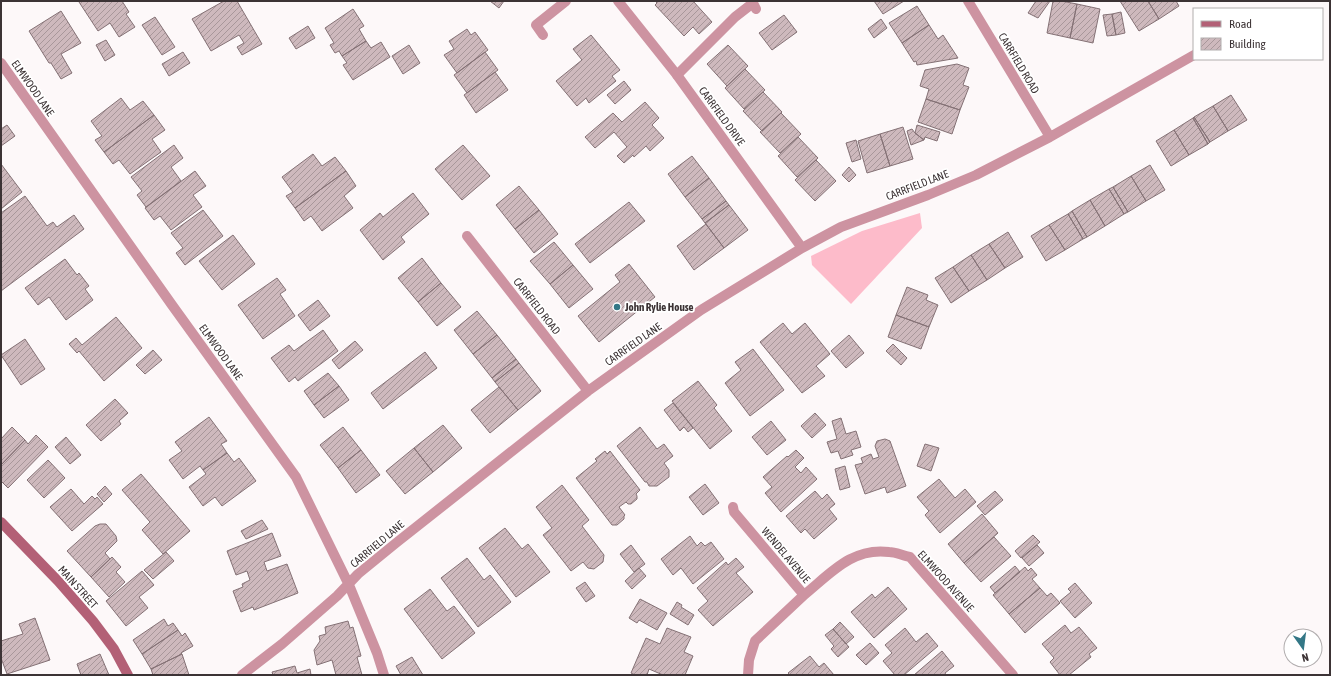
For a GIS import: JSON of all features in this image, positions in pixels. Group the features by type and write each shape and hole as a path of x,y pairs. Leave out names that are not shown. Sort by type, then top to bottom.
{"street":[{"path":"543,35 536,25 566,1"},
{"name":"CARRFIELD DRIVE","path":"618,1 677,75 802,248"},
{"name":"CARRFIELD ROAD","path":"968,1 1050,137"},
{"path":"677,75 735,16 753,3 756,9"},
{"name":"CARRFIELD LANE","path":"242,675 282,644 349,585 358,574 391,547 588,391 701,310 802,248 841,227 976,175 1050,137 1193,57"},
{"name":"ELMWOOD LANE","path":"1,63 296,477 349,585 384,675"},
{"name":"CARRFIELD ROAD","path":"467,236 588,391"},
{"name":"WENDEL AVENUE","path":"734,507 734,512 804,595 755,641 749,660 748,675"},
{"name":"MAIN STREET","path":"1,522 58,581 93,621 114,648 128,675"},
{"name":"ELMWOOD AVENUE","path":"804,595 845,561 863,553 889,552 910,557 1013,675"}],"shaded area":[{"path":"920,213 922,228 851,304 812,265 811,256 862,231"}],"building":[{"path":"122,1 129,12 126,14 135,27 119,37 110,23 98,31 79,2"},
{"path":"224,1 237,1 262,44 242,55 237,47 244,43 239,35 211,51 192,19"},
{"path":"490,1 504,1 499,8"},
{"path":"655,1 693,1 712,22 699,34 693,27 684,36 655,5 657,3"},
{"path":"874,1 904,1 883,14"},
{"path":"1036,1 1050,1 1038,18 1028,13"},
{"path":"1053,1 1077,4 1070,38 1047,33"},
{"path":"1120,1 1148,1 1159,19 1139,31"},
{"path":"1148,1 1176,1 1179,6 1159,19"},
{"path":"1077,4 1100,9 1093,43 1070,38"},
{"path":"917,6 929,25 902,43 889,23"},
{"path":"353,9 364,26 359,29 366,41 342,56 339,51 335,53 330,45 334,43 325,28"},
{"path":"61,11 81,43 61,54 72,73 61,79 29,31"},
{"path":"1121,12 1125,33 1116,35 1112,14"},
{"path":"1112,14 1116,35 1107,36 1103,15"},
{"path":"784,15 797,32 772,50 759,33"},
{"path":"155,17 175,47 162,55 142,25"},
{"path":"881,19 887,28 874,38 868,29"},
{"path":"929,25 938,39 943,35 958,58 917,65 916,61 914,62 902,43"},
{"path":"308,26 315,38 296,49 289,38"},
{"path":"467,29 471,35 475,32 488,50 457,73 444,55 454,49 449,41"},
{"path":"591,35 620,70 612,76 616,81 589,103 586,98 577,106 556,81 582,60 573,49"},
{"path":"106,40 115,55 105,61 96,45"},
{"path":"366,41 371,48 381,42 390,57 353,80 343,65 347,63 342,56"},
{"path":"409,45 420,63 403,74 392,56"},
{"path":"728,45 748,66 727,86 707,64"},
{"path":"183,52 190,63 169,76 162,64"},
{"path":"485,52 498,70 467,93 454,75"},
{"path":"957,64 969,68 963,85 969,87 960,110 926,99 929,89 920,86 925,70"},
{"path":"745,69 765,90 744,109 725,88"},
{"path":"495,72 508,90 476,113 464,95"},
{"path":"624,81 631,90 615,104 607,95"},
{"path":"763,92 782,112 762,131 743,111"},
{"path":"1231,95 1247,120 1228,131 1213,106"},
{"path":"121,98 130,110 143,101 154,115 104,152 95,140 102,136 91,121"},
{"path":"926,99 960,110 952,134 918,122"},
{"path":"645,102 659,118 652,125 664,138 650,151 646,146 634,157 633,155 624,163 617,156 627,147 614,132 595,148 585,137 613,113 622,122"},
{"path":"1213,106 1228,131 1210,142 1194,117"},
{"path":"781,113 801,134 780,153 760,132"},
{"path":"154,115 165,130 152,139 161,152 130,174 119,160 113,164 104,152"},
{"path":"1194,117 1210,142 1208,144 1193,118"},
{"path":"1193,118 1208,144 1189,155 1174,130"},
{"path":"7,125 15,136 1,146 1,129"},
{"path":"917,125 940,132 937,141 925,137 924,140 915,133"},
{"path":"903,127 913,159 890,166 880,134"},
{"path":"912,129 924,140 911,145 907,131"},
{"path":"1174,130 1189,155 1171,166 1156,141"},
{"path":"880,134 890,166 867,173 858,141"},
{"path":"798,137 818,158 797,177 778,156"},
{"path":"856,140 861,159 852,162 846,143"},
{"path":"174,145 183,158 171,167 181,181 146,207 137,195 142,191 131,177"},
{"path":"463,145 490,176 462,200 435,169"},
{"path":"313,154 322,166 335,157 346,171 295,208 286,196 293,192 282,177"},
{"path":"692,156 709,178 685,197 668,174"},
{"path":"816,160 836,181 815,201 795,180"},
{"path":"1,164 22,192 1,209"},
{"path":"1150,165 1165,190 1146,201 1131,176"},
{"path":"849,167 856,175 849,182 842,175"},
{"path":"195,171 206,186 193,195 202,207 171,230 160,216 154,220 145,208"},
{"path":"346,171 356,186 344,196 353,208 322,231 311,216 304,221 295,208"},
{"path":"1131,176 1146,201 1128,212 1113,187"},
{"path":"709,178 726,201 702,219 685,197"},
{"path":"519,186 539,210 515,229 496,205"},
{"path":"1113,187 1128,212 1124,214 1109,189"},
{"path":"1109,189 1124,214 1105,226 1090,200"},
{"path":"413,193 429,214 401,237 405,242 383,260 360,230 380,213 383,217"},
{"path":"25,196 47,226 53,222 57,227 74,215 84,229 1,291 1,213"},
{"path":"1090,200 1105,226 1087,237 1072,211"},
{"path":"726,201 729,205 705,223 702,219"},
{"path":"629,202 645,221 590,263 575,244"},
{"path":"729,205 748,230 724,248 705,223"},
{"path":"203,210 223,236 185,265 176,253 183,248 171,233"},
{"path":"539,210 558,234 534,253 515,229"},
{"path":"1072,211 1087,237 1083,239 1068,214"},
{"path":"1068,214 1083,239 1065,250 1049,225"},
{"path":"706,224 724,248 694,270 677,246"},
{"path":"1049,225 1065,250 1046,261 1031,236"},
{"path":"1008,232 1023,257 1005,268 989,244"},
{"path":"233,235 255,264 222,290 199,261"},
{"path":"554,242 573,265 550,284 530,261"},
{"path":"989,244 1005,268 987,280 971,255"},
{"path":"971,255 987,280 969,291 953,267"},
{"path":"422,258 441,283 418,302 398,278"},
{"path":"65,259 77,275 79,273 89,286 85,289 93,300 66,320 49,297 38,305 25,288"},
{"name":"John Rylie House","path":"629,264 655,297 599,342 578,316 620,282 615,275"},
{"path":"573,265 593,289 569,308 550,284"},
{"path":"953,267 969,291 951,303 935,278"},
{"path":"277,278 286,290 280,294 295,316 263,339 238,305"},
{"path":"441,283 461,307 437,326 418,302"},
{"path":"907,287 928,295 926,300 938,305 929,327 896,315"},
{"path":"318,300 330,316 310,331 298,315"},
{"path":"477,311 497,335 473,354 454,330"},
{"path":"896,315 929,327 921,349 888,337"},
{"path":"116,317 142,348 104,381 79,351 77,353 69,344 76,338 82,345"},
{"path":"783,323 792,334 805,323 830,354 816,366 825,376 802,393 760,342"},
{"path":"323,330 338,351 298,381 295,377 289,382 271,358 289,345 294,351"},
{"path":"497,335 516,359 492,378 473,354"},
{"path":"849,335 864,353 846,368 831,351"},
{"path":"25,339 45,369 21,385 1,355"},
{"path":"355,341 363,350 339,369 332,360"},
{"path":"893,344 907,358 901,365 886,351"},
{"path":"753,349 784,390 750,416 725,383 741,370 735,362"},
{"path":"153,350 162,360 145,374 136,365"},
{"path":"425,352 437,368 383,409 371,393"},
{"path":"516,359 519,363 495,382 492,378"},
{"path":"519,363 541,391 518,410 495,382"},
{"path":"328,373 339,386 314,405 304,391"},
{"path":"698,381 717,405 714,408 732,431 710,449 672,401"},
{"path":"339,386 349,400 324,418 314,405"},
{"path":"499,387 518,410 490,433 471,410"},
{"path":"115,399 128,413 119,421 121,424 101,441 86,425"},
{"path":"673,403 693,428 688,432 684,427 680,431 664,410"},
{"path":"815,413 826,425 812,438 801,426"},
{"path":"209,417 227,441 221,444 227,453 203,470 200,466 183,479 169,460 182,451 175,442"},
{"path":"841,418 846,434 856,431 861,447 851,450 853,455 841,459 838,451 831,453 827,442 837,439 832,421"},
{"path":"771,421 786,440 767,455 752,437"},
{"path":"443,425 462,448 433,472 414,448"},
{"path":"12,427 25,440 1,465 1,439"},
{"path":"343,427 361,450 338,468 320,445"},
{"path":"640,427 657,449 664,444 673,456 664,463 669,470 669,477 657,486 649,486 647,482 645,482 617,446"},
{"path":"36,435 48,447 8,488 1,481 1,465 25,440 28,444"},
{"path":"66,437 81,455 70,464 55,447"},
{"path":"885,439 890,441 906,486 887,493 885,487 865,494 855,465 863,463 861,458 871,454 873,459 879,457 875,446 877,441"},
{"path":"925,444 939,448 931,471 917,466"},
{"path":"414,448 433,472 405,494 386,471"},
{"path":"361,450 380,475 356,493 338,468"},
{"path":"796,450 804,458 795,467 801,473 806,467 817,479 781,512 765,493 772,487 763,477"},
{"path":"605,451 607,454 610,451 640,490 636,494 637,499 631,504 626,502 619,507 625,515 624,519 617,525 612,525 576,478 597,461 595,459"},
{"path":"227,453 234,462 239,458 256,481 222,506 215,497 203,506 189,487 206,474 203,470"},
{"path":"48,460 65,478 44,498 27,480"},
{"path":"845,466 850,487 840,490 835,469"},
{"path":"141,474 190,531 163,554 142,530 150,522 122,490"},
{"path":"939,479 955,498 965,489 976,502 940,533 925,515 929,511 917,497"},
{"path":"705,484 719,503 703,515 689,497"},
{"path":"562,485 589,520 582,526 604,555 603,562 594,569 588,568 583,562 571,571 543,535 552,528 536,507"},
{"path":"105,486 112,494 104,502 97,494"},
{"path":"71,489 84,504 92,496 95,499 97,497 103,504 72,531 50,507"},
{"path":"815,491 822,499 827,494 835,504 829,509 837,519 814,539 805,529 801,533 786,516"},
{"path":"995,491 1003,500 985,515 977,506"},
{"path":"982,514 998,533 964,563 948,544"},
{"path":"262,520 268,529 246,539 241,531"},
{"path":"106,524 116,536 117,541 105,553 110,559 91,577 67,551 95,526"},
{"path":"505,528 522,549 528,544 550,572 516,597 479,548"},
{"path":"272,533 281,556 264,562 267,571 287,564 298,593 254,610 253,607 241,612 233,591 243,587 242,584 250,580 247,571 236,575 227,551"},
{"path":"1033,535 1040,542 1021,558 1015,551"},
{"path":"690,536 697,546 701,542 705,546 711,542 724,559 693,584 681,568 673,575 661,559"},
{"path":"994,537 1011,556 981,582 964,563"},
{"path":"631,545 645,564 634,572 620,554"},
{"path":"1037,545 1044,553 1029,566 1022,558"},
{"path":"166,552 174,561 153,579 144,570"},
{"path":"112,557 121,567 116,572 125,582 109,597 91,577"},
{"path":"467,558 484,580 490,575 511,602 478,627 441,578"},
{"path":"736,558 744,567 736,573 753,592 713,626 698,610 708,601 697,588 726,562 728,565"},
{"path":"1015,566 1020,572 995,593 990,587"},
{"path":"1025,567 1028,571 1031,568 1037,575 1032,579 1040,588 1009,614 993,595"},
{"path":"639,568 646,576 632,589 625,581"},
{"path":"142,571 154,585 139,597 148,608 126,626 106,601"},
{"path":"585,582 595,596 586,602 576,588"},
{"path":"1075,583 1092,603 1075,618 1060,601 1071,592 1068,589"},
{"path":"888,587 907,609 874,638 851,612 872,594 875,598"},
{"path":"1040,588 1047,596 1051,593 1060,603 1025,633 1009,614"},
{"path":"430,589 447,611 454,606 475,633 442,659 404,609"},
{"path":"640,599 667,613 657,630 639,620 637,623 629,618"},
{"path":"677,602 682,605 681,607 694,615 688,625 670,614"},
{"path":"35,618 50,660 7,674 1,658 1,641 23,634 19,624"},
{"path":"164,619 168,626 173,623 178,630 142,654 133,640"},
{"path":"348,621 350,628 353,627 361,656 357,657 362,675 336,675 332,660 317,665 314,650 320,641 319,636 326,634 325,627"},
{"path":"840,622 854,637 846,644 833,629"},
{"path":"1065,625 1071,633 1079,627 1097,648 1089,654 1091,657 1069,675 1060,675 1050,662 1054,658 1042,644"},
{"path":"667,628 691,637 684,652 693,656 685,675 663,675 649,669 647,675 635,675 631,673 646,638 660,644"},
{"path":"905,628 916,642 927,633 938,646 904,675 895,675 883,661 892,653 885,645"},
{"path":"833,629 849,647 838,657 831,649 834,646 825,635"},
{"path":"178,630 182,636 185,633 193,646 181,653 182,654 151,669 142,654"},
{"path":"870,643 879,653 866,665 856,655"},
{"path":"942,651 954,666 945,673 946,675 914,675"},
{"path":"100,654 109,675 81,675 77,664"},
{"path":"182,654 189,675 153,675 151,669"},
{"path":"810,656 819,667 824,663 834,675 790,675 788,673"},
{"path":"412,657 423,675 401,675 396,666"},
{"path":"295,666 297,673 310,669 311,675 273,675 272,672"}],"place":[{"name":"John Rylie House","path":"617,307"}]}
